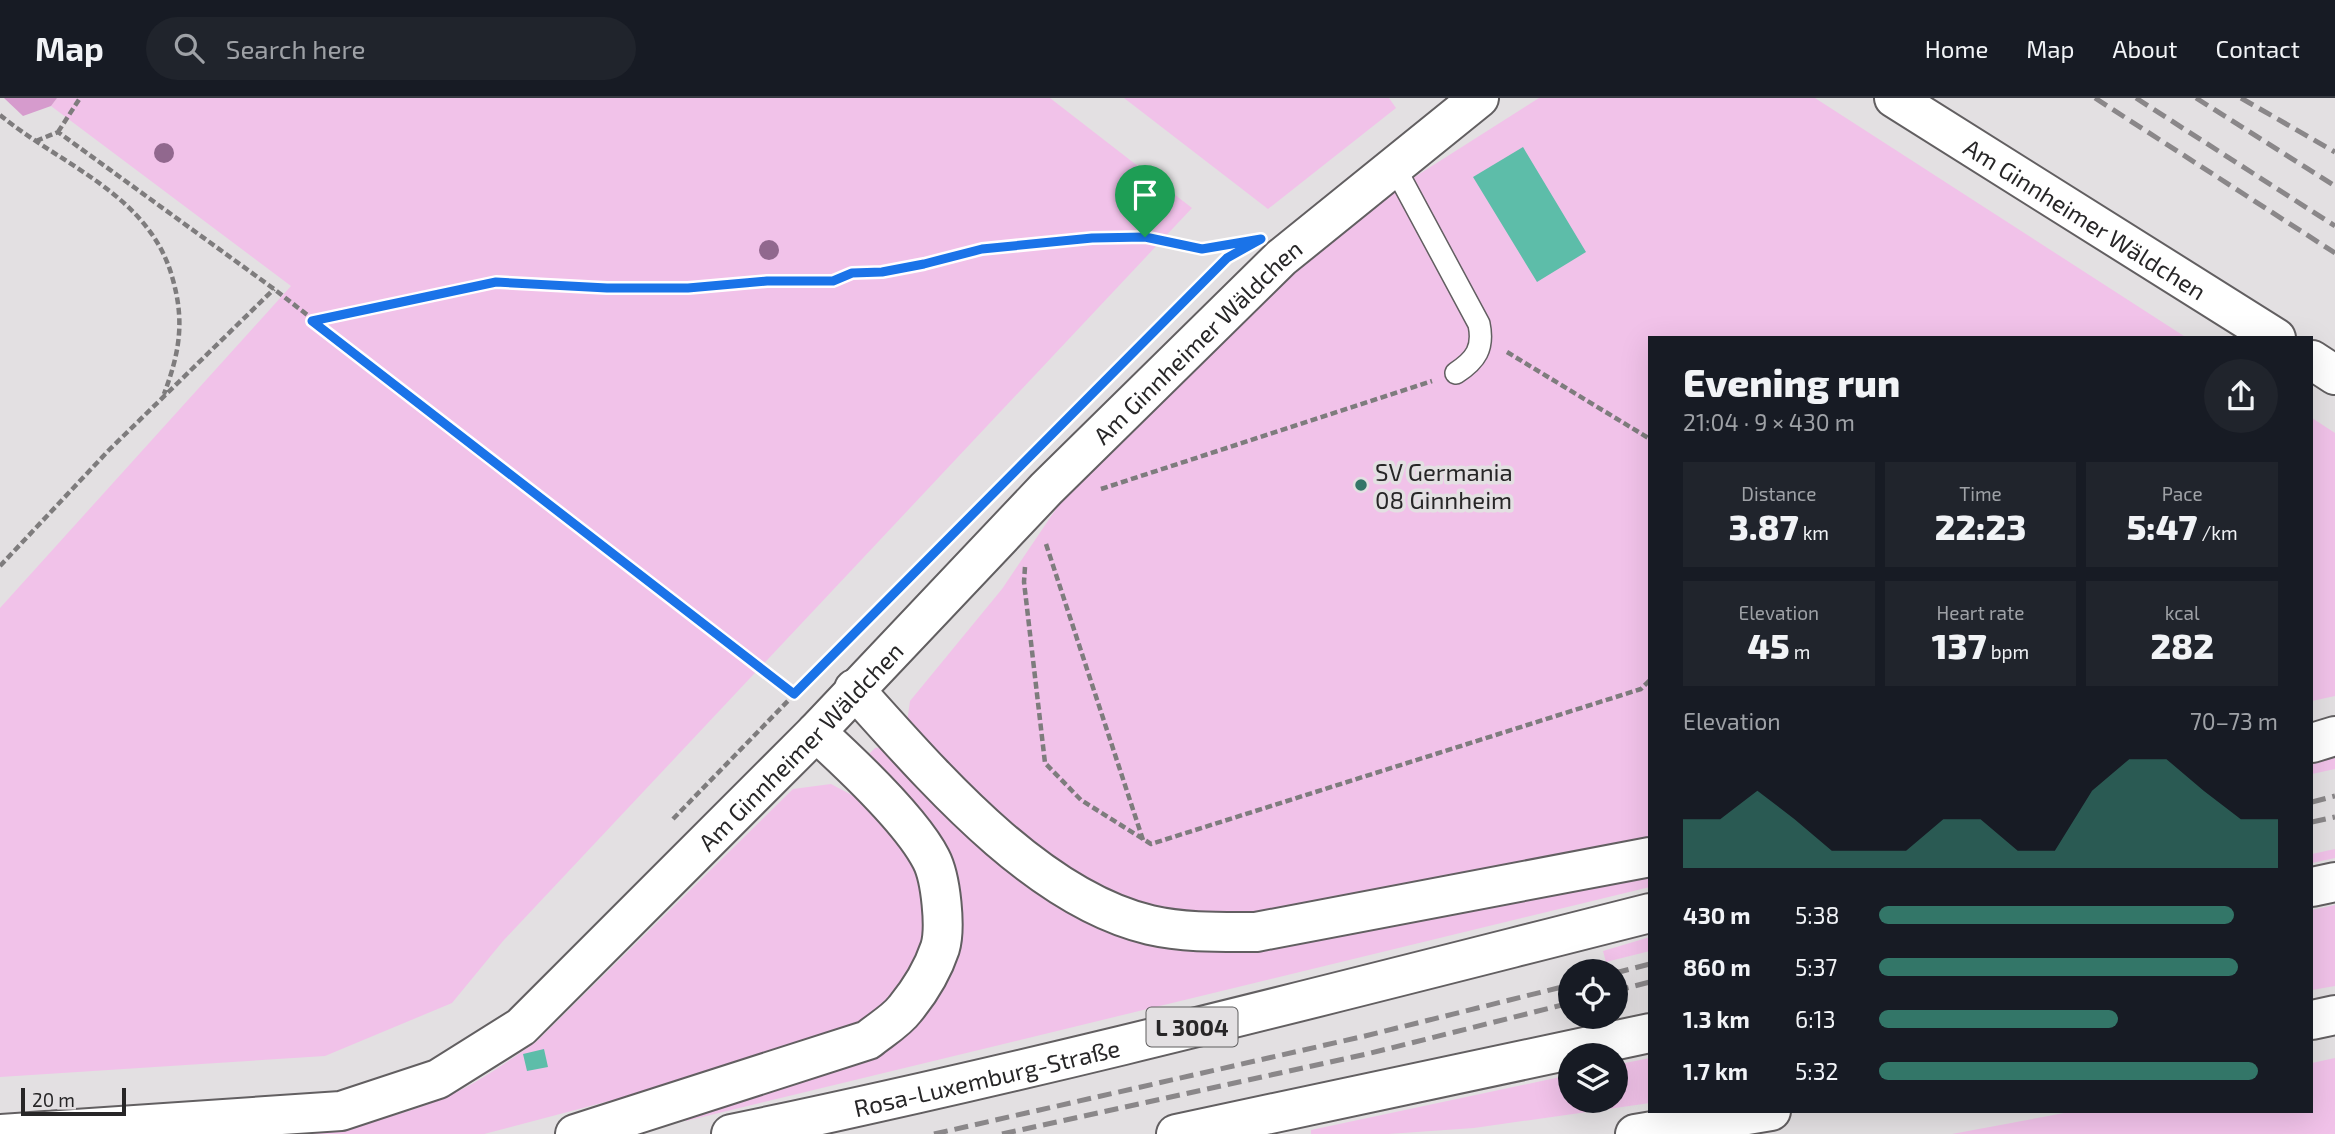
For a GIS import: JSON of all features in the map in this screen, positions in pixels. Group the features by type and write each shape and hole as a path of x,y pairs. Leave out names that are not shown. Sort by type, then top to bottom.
{"main road":[{"name":"Am Ginnheimer Wäldchen","path":"0,1133 341,1111 438,1079 521,1027 816,732 1046,489 1281,258 1479,98"},
{"name":"Am Ginnheimer Wäldchen","path":"1894,98 2273,336"},
{"path":"2313,361 2335,375"},
{"path":"854,689 931,771 1016,853 1055,883 1097,905 1149,925 1196,931 1256,932 1648,857"},
{"path":"575,1134 868,1040 904,1011 922,983 940,947 942,902 932,859 902,820 816,732"},
{"path":"2313,743 2335,736"},
{"path":"2313,887 2335,882"},
{"name":"Rosa-Luxemburg-Straße","path":"731,1134 853,1108 1648,914"},
{"path":"2313,1020 2335,1015"},
{"path":"1177,1134 1648,1033"},
{"path":"1634,1134 1758,1113"}],"lane":[{"path":"1394,166 1479,324 1482,338 1479,352 1469,364 1456,373"}],"path":[{"path":"36,141 58,132 80,98"},
{"path":"0,115 110,190 140,216 157,239 170,266 181,318 181,342 162,398"},
{"path":"58,132 274,289 794,694"},
{"path":"312,321 496,282 607,288 688,288 767,281 833,281 852,273 903,268 982,249 1092,238 1145,237 1202,249 1249,243 1238,251"},
{"path":"0,566 162,398 274,289"},
{"path":"1482,338 1543,371 1648,438"},
{"path":"1093,492 1456,373"},
{"path":"1044,538 1143,840"},
{"path":"1025,567 1025,596 1045,763 1081,800 1151,844 1602,702 1641,689 1648,682"},
{"path":"668,823 863,625"}],"shaded area":[{"path":"4,98 57,98 51,106 23,116"},
{"path":"57,98 1050,98 1192,208 503,941 452,1003 325,1056 0,1077 0,608 291,286 51,106"},
{"path":"1124,98 1389,98 1396,108 1268,209"},
{"name":"SV Germania 08 Ginnheim","path":"1539,98 1815,98 2184,336 1648,336 1648,843 1256,917 1197,918 1105,895 1025,841 907,722 910,701 1002,589 1068,491 1258,300 1391,192"},
{"path":"2313,419 2335,433 2335,696 2313,701"},
{"path":"885,747 1145,935 1648,871 1648,887 686,1121 682,1111 821,1072 952,951 871,764 869,754 875,748"},
{"path":"2335,757 2335,769 2313,774 2313,762"},
{"path":"831,784 865,802 919,865 927,902 923,942 909,975 891,1003 864,1026 715,1073 484,1134 285,1134 347,1126 409,1111 448,1096 493,1071 536,1042 793,789"},
{"path":"2335,849 2335,858 2313,863 2313,854"},
{"path":"2335,905 2335,986 2313,990 2313,910"},
{"path":"1648,938 1648,952 1618,959 1605,959 1603,951"},
{"path":"1648,1058 1648,1103 1628,1106 1628,1062"},
{"path":"2335,1058 2335,1134 1952,1134 2064,1113 2313,1113 2313,1063"},
{"path":"1558,1078 1558,1113 1580,1113 1474,1128 1388,1134 1311,1134 1311,1130"}],"building":[{"path":"1523,147 1586,252 1537,282 1473,177"},
{"path":"544,1049 548,1067 527,1071 523,1054"}],"railway":[{"path":"2095,98 2335,253"},
{"path":"2136,98 2335,226"},
{"path":"2196,98 2335,186"},
{"path":"2241,98 2335,152"},
{"path":"2313,802 2335,796"},
{"path":"2313,822 2335,817"},
{"path":"1628,970 1648,965"},
{"path":"1628,988 1648,983"},
{"path":"934,1134 1365,1036 1558,988"},
{"path":"1002,1134 1371,1053 1558,1006"}],"place":[{"name":"SV Germania 08 Ginnheim","path":"1361,485"}],"route":[{"path":"1145,237 1202,249 1261,239 1227,258 794,694 312,321 496,282 607,288 688,288 767,281 833,281 852,273 882,272 982,249 1092,238 1145,237"}]}
